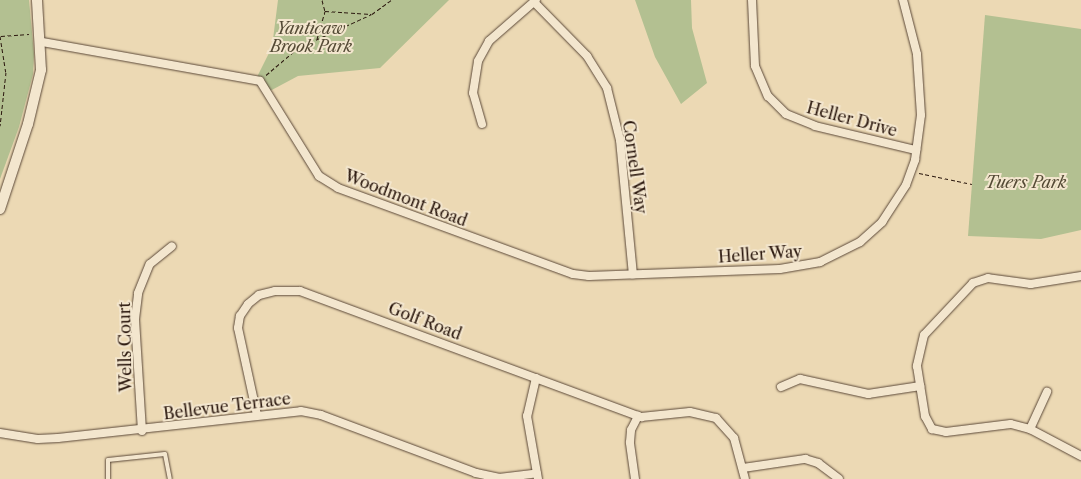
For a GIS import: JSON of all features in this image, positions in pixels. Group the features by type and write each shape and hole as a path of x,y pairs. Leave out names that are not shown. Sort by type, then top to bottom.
{"street":[{"path":"0,210 36,95 42,42 37,0"},
{"name":"Heller Drive","path":"752,0 755,66 768,96 786,114 815,126 916,150"},
{"name":"Heller Way","path":"633,274 791,268 820,262 854,246 882,222 899,198 912,170 921,115 920,79 903,0"},
{"path":"482,124 473,93 478,61 489,41 535,1"},
{"name":"Cornell Way","path":"535,1 587,56 607,88 620,140 633,274"},
{"path":"42,42 260,81"},
{"name":"Woodmont Road","path":"260,81 320,176 338,188 572,274 633,274"},
{"name":"Wells Court","path":"142,431 135,319 138,293 150,264 172,246"},
{"path":"1081,276 1031,284 988,278 966,288 921,342 917,366 927,422 936,431 1003,423 1030,428 1081,456"},
{"name":"Golf Road","path":"257,415 238,323 248,304 259,296 275,291 300,290 316,294 638,416 650,418 690,412 703,414 725,426 741,453 744,468"},
{"path":"536,378 527,416 537,476"},
{"path":"781,387 800,379 868,394 920,386"},
{"path":"1030,428 1048,392"},
{"name":"Bellevue Terrace","path":"0,433 38,439 142,431 257,415 301,411 321,415 476,473 499,478 537,476"},
{"path":"636,479 630,442 631,430 638,416"},
{"path":"745,479 744,468 805,459 818,463 839,479"}],"lane":[{"path":"108,479 108,460 165,454 170,479"}],"path":[{"path":"317,39 325,10 322,0"},
{"path":"260,81 298,48 372,14 391,0"},
{"path":"325,10 372,14"},
{"path":"0,126 6,72 0,36 33,34"},
{"path":"912,170 930,177 972,184"}],"green space":[{"path":"0,0 29,0 34,54 33,74 19,127 0,179"},
{"name":"Yanticaw Brook Park","path":"278,0 449,0 380,68 298,76 268,92 254,83 272,47"},
{"path":"635,0 691,0 692,28 707,83 681,104 655,57"},
{"name":"Tuers Park","path":"985,15 1081,29 1081,230 1041,239 968,236"}]}
